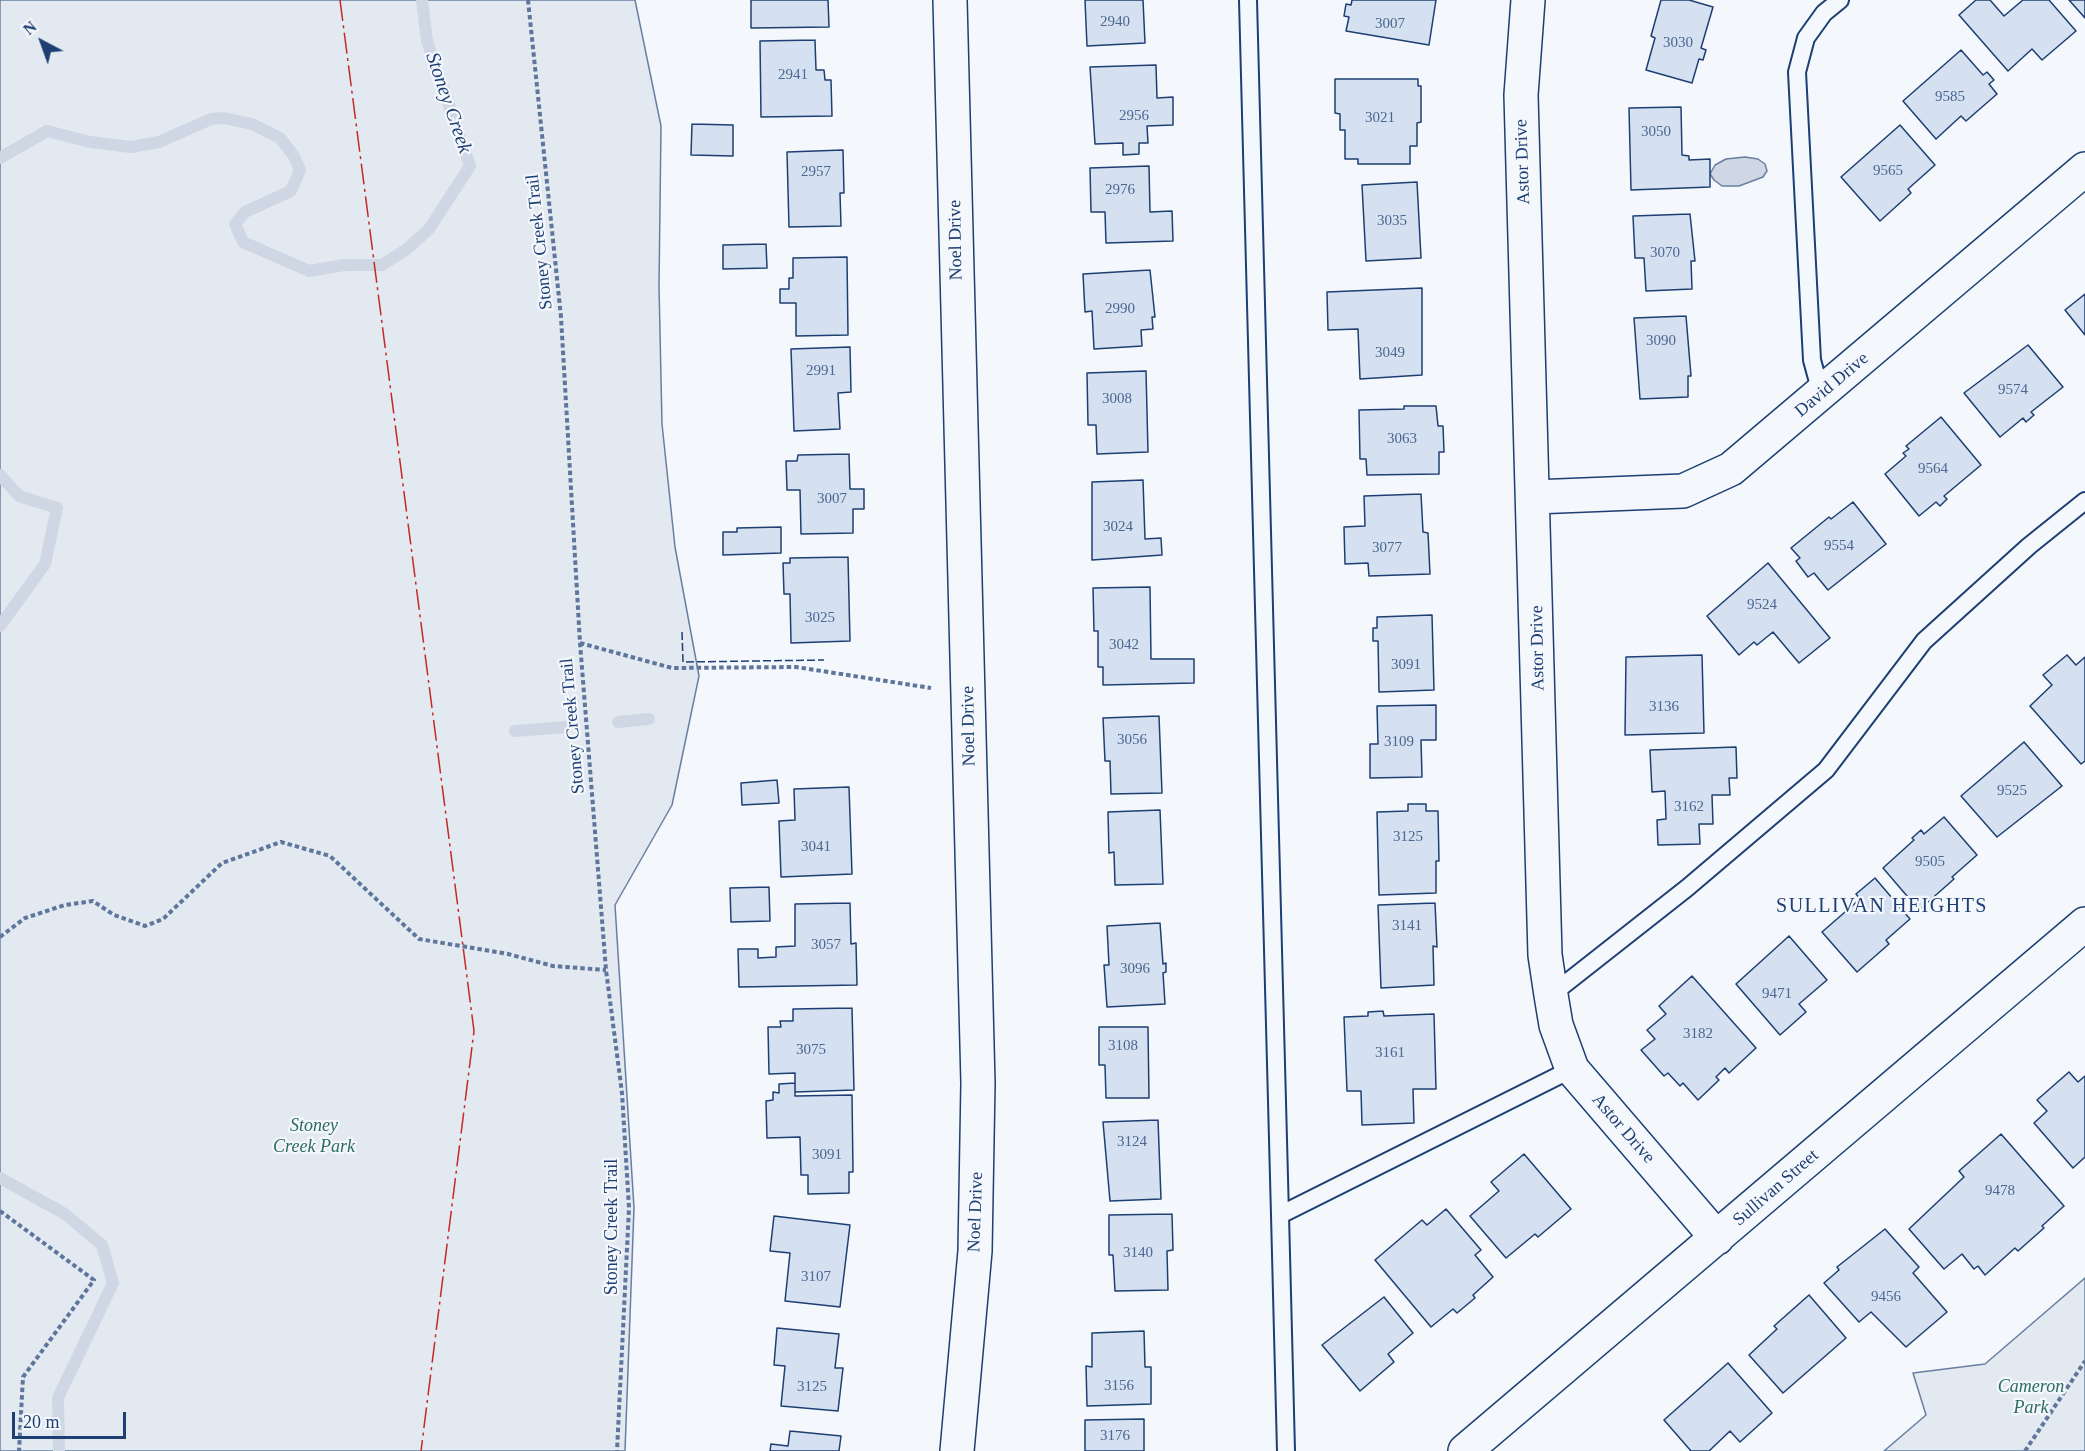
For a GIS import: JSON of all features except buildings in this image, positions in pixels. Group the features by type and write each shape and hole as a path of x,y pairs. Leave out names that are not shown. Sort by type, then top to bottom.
{"street":[{"name":"Noel Drive","path":"950,0 978,1083 975,1251 957,1451"},
{"name":"Astor Drive","path":"1528,0 1521,95 1545,955 1551,995 1556,1025 1572,1069 1717,1238"},
{"name":"David Drive","path":"1534,497 1683,491 1731,469 2085,169"},
{"name":"Sullivan Street","path":"1465,1451 2085,924"}],"lane":[{"path":"1248,0 1286,1451"},
{"path":"1821,393 1812,360 1797,72 1806,38 1824,14 1840,0"},
{"path":"1551,995 1687,888 1826,770 1924,641 2030,546 2085,501"},
{"path":"1280,1215 1572,1069"}],"path":[{"name":"Stoney Creek Trail","path":"528,0 561,317 580,643 606,970 622,1093 629,1208 617,1451"},
{"path":"580,643 672,668 796,667 936,688"},
{"path":"0,937 25,918 65,905 93,900 114,915 145,926 163,920 222,863 280,842 330,856 419,939 508,954 553,966 606,970"},
{"path":"0,1211 94,1280 23,1377 19,1451"},
{"path":"2025,1451 2085,1361"}],"green space":[{"name":"Stoney Creek Park","path":"0,0 635,0 661,126 659,286 662,424 675,547 699,676 672,805 615,905 634,1208 625,1451 0,1451"},
{"name":"Cameron Park","path":"2085,1278 2085,1451 1884,1451 1926,1415 1913,1373 1985,1364"}],"shaded area":[{"path":"1745,157 1758,159 1765,164 1767,171 1763,177 1739,186 1722,186 1710,174 1715,165 1726,159"}],"waterway":[{"name":"Stoney Creek","path":"0,158 47,131 90,142 131,147 159,142 211,119 224,118 252,124 280,138 294,156 300,170 291,191 245,212 235,224 243,242 309,271 344,265 382,265 407,249 429,229 470,166 427,41 422,0"},
{"name":"Stoney Creek","path":"0,475 19,496 57,508 45,564 0,626"},
{"path":"618,722 649,719"},
{"path":"515,731 567,727"},
{"name":"Stoney Creek","path":"0,1178 65,1214 102,1245 113,1283 58,1398 59,1451"}],"fence":[{"path":"682,632 683,662 824,660"}],"power":[{"path":"340,0 474,1031 421,1451"}],"district":[{"name":"SULLIVAN HEIGHTS","path":"1882,907"}]}
